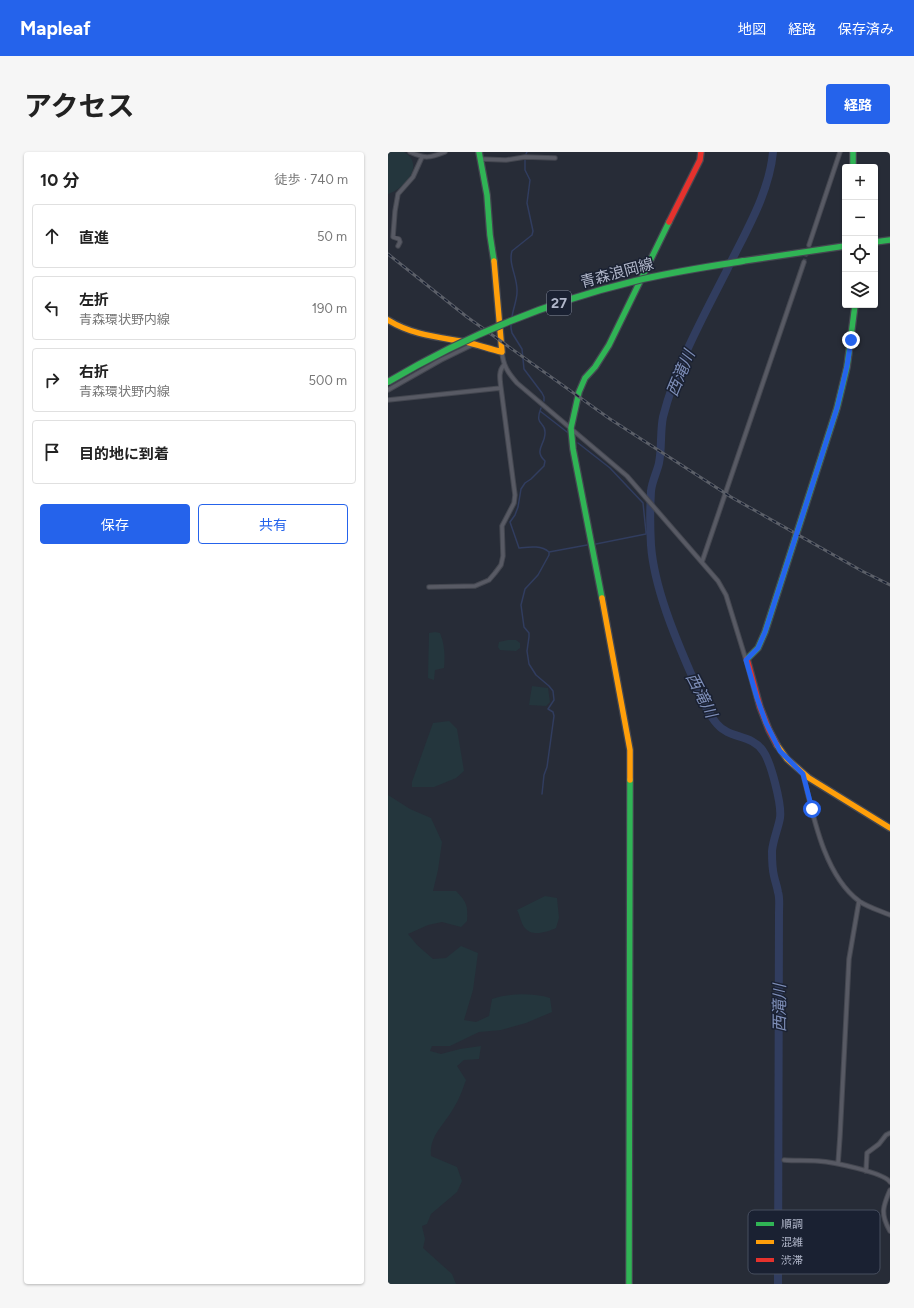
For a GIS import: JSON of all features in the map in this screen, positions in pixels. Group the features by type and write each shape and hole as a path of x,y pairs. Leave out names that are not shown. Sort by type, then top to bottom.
{"street":[{"path":"410,152 422,157 445,152"},
{"path":"479,152 487,195 502,352 504,365 510,375 517,383 627,476 718,581 726,595 766,723 780,751 803,774 818,785 890,828"},
{"path":"629,1284 630,750 573,449 571,428 581,385 585,378 595,368 609,345 700,160 701,152"},
{"path":"809,245 840,152"},
{"path":"853,152 853,164"},
{"path":"398,246 399,239 393,237 398,194 413,177 422,157"},
{"path":"480,159 506,160 525,157 555,158"},
{"path":"878,242 890,240"},
{"name":"青森浪岡線","path":"388,382 434,355 520,317 568,299 665,274 842,246"},
{"path":"702,562 804,262"},
{"path":"746,660 758,648 765,632 830,430 847,366 855,308"},
{"path":"388,320 396,325 419,334 475,344 502,352"},
{"path":"388,390 441,360 475,344"},
{"path":"429,587 474,586 488,580 500,565 503,556 502,526 514,503 515,495 501,388 500,373 501,368 504,365"},
{"path":"388,400 501,388"},
{"path":"803,774 818,833 831,867 841,884 859,901 890,915"},
{"path":"838,1164 849,959 859,901"},
{"path":"866,1171 867,1153 890,1133"},
{"path":"784,1160 820,1161 838,1164 884,1177 890,1182"},
{"path":"890,1190 883,1210 884,1217 890,1230"}],"shaded area":[{"path":"388,152 404,152 410,157 413,163 413,170 406,182 388,194"},
{"path":"429,633 440,633 442,637 444,646 444,668 435,670 434,680 428,678"},
{"path":"516,640 520,643 520,648 516,651 500,650 498,647 499,642"},
{"path":"532,686 548,688 550,702 546,706 529,705"},
{"path":"449,721 457,729 464,771 456,778 434,787 412,787 412,782 433,723"},
{"path":"388,795 410,809 431,818 442,842 433,891 456,891 466,904 467,921 461,927 442,922 428,925 408,934 417,945 433,959 446,958 461,946 478,953 473,990 464,1020 476,1022 489,1016 492,999 521,994 550,998 552,1012 526,1023 501,1030 479,1032 450,1046 432,1046 430,1051 441,1054 481,1046 479,1059 464,1060 457,1066 466,1080 457,1102 432,1142 431,1149 431,1156 457,1167 462,1181 457,1192 431,1214 427,1224 422,1226 425,1239 423,1248 452,1274 456,1284 388,1284"},
{"path":"545,896 557,898 559,918 556,928 536,933 528,931 524,926 517,910"}],"waterway":[{"name":"西滝川","path":"773,152 771,168 755,214 690,343 668,398 662,423 659,463 652,487 650,518 651,545 656,578 672,628 700,695 709,713 722,729 753,742 763,751 769,764 778,794 780,818 773,843 772,860 774,878 779,894 778,1210"},
{"path":"512,317 517,292 511,261 512,251 532,235 533,231 527,203 530,180 525,170 525,159"},
{"path":"511,323 512,333 522,349 524,369 542,393 544,401"},
{"path":"541,408 539,421 545,429 545,436 540,454 545,461 544,466 525,483 521,489 518,507 510,522 519,548 539,547 549,552 549,555 538,575 525,589 521,605 524,627 529,633 527,651 529,664 536,675 553,691 554,700 548,709 553,712 554,716 542,794"},
{"path":"540,411 567,432"},
{"path":"578,443 610,468 643,503 646,532 651,532"},
{"path":"596,544 646,534 646,532"},
{"path":"549,552 587,545"},
{"name":"西滝川","path":"778,1274 778,1284"}],"tunnel":[{"path":"804,262 809,245"}],"railway":[{"path":"388,254 467,317 610,419 731,497 862,571 890,585"}],"traffic: fast":[{"path":"479,152 487,195 490,235 494,261"},
{"path":"853,152 853,164"},
{"path":"602,598 573,449 571,428 579,392 585,378 595,367 609,345 669,222"},
{"path":"878,242 890,240"},
{"path":"743,261 842,246"},
{"path":"388,382 417,365 477,335 571,299 603,289 648,278 743,261"},
{"path":"747,659 758,648 765,632 837,408 847,367 855,308"},
{"path":"629,1284 630,780"}],"traffic: slow":[{"path":"388,320 416,332 466,342 502,352 494,261"},
{"path":"602,598 630,750 630,780"},
{"path":"777,745 787,759 809,778 890,828"}],"traffic: jam":[{"path":"669,222 700,160 701,152"},
{"path":"747,659 760,707 777,745"}],"route":[{"path":"812,809 803,774 780,751 766,723 746,660 758,648 765,632 837,408 847,366 851,340"}]}
